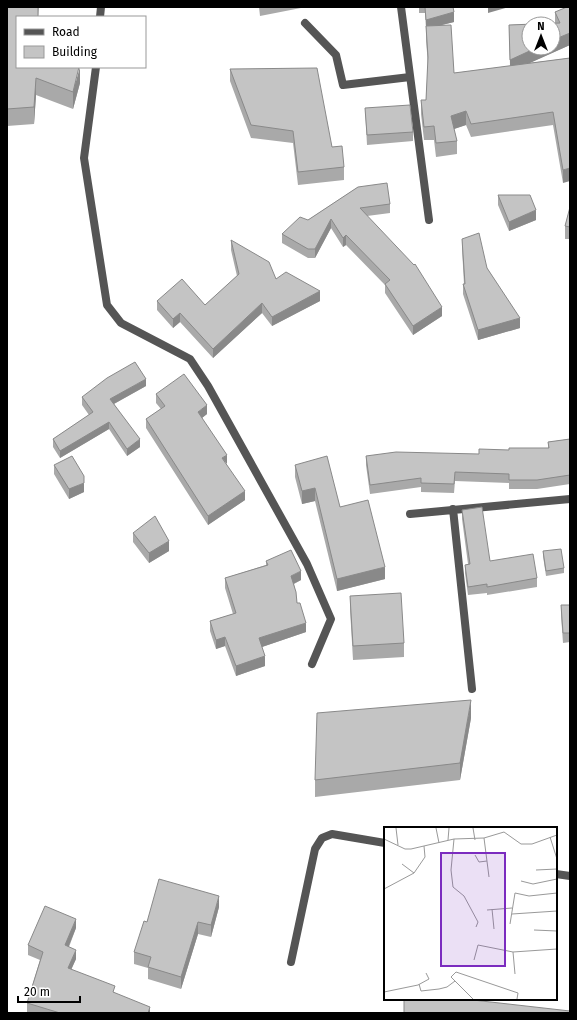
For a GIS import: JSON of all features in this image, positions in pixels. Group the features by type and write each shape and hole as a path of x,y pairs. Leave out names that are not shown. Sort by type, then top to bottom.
{"street":[{"path":"401,7 429,220"},
{"path":"305,23 336,55 343,85 410,77"},
{"path":"96,68 84,158 107,305 121,323 190,359 208,386 307,564 330,619 312,664"},
{"path":"410,514 453,509 570,500"},
{"path":"453,509 472,689"},
{"path":"291,962 315,849 322,838 332,834 384,843"},
{"path":"557,874 570,876"}],"building":[{"path":"7,7 38,7 38,16 16,16 16,68 79,68 73,92 36,78 34,107 7,109"},
{"path":"425,7 453,7 454,12 426,20"},
{"path":"567,7 570,7 570,33 561,37 561,16 557,16 555,12"},
{"path":"521,24 521,55 510,60 509,25"},
{"path":"451,25 454,73 570,58 570,168 563,170 553,112 471,124 466,111 451,116 457,141 436,143 434,126 424,127 421,100 426,100 428,57 426,26"},
{"path":"317,68 332,147 342,146 344,167 298,172 293,131 251,125 230,69"},
{"path":"410,105 413,132 367,135 365,108"},
{"path":"387,183 390,204 360,208 414,265 415,264 442,307 413,326 385,284 390,280 346,235 343,238 331,219 315,249 308,249 282,234 300,217 308,220 358,187"},
{"path":"498,195 530,195 536,210 509,222"},
{"path":"570,207 570,227 565,226"},
{"path":"479,233 487,268 520,318 478,330 463,284 465,284 462,239"},
{"path":"231,240 269,262 276,279 286,272 320,291 272,317 262,303 213,349 180,313 173,319 157,301 182,279 205,305 239,274"},
{"path":"135,362 146,379 110,399 140,439 127,449 109,422 60,451 53,439 93,412 82,397 107,378"},
{"path":"184,374 207,405 198,412 227,455 222,458 245,491 208,516 146,419 165,406 156,394"},
{"path":"570,439 570,475 537,480 509,480 509,474 455,472 454,484 421,483 421,478 370,485 366,456 396,452 479,454 479,449 509,450 509,448 549,448 548,442"},
{"path":"72,456 84,476 84,483 69,489 54,465"},
{"path":"327,456 340,507 368,500 385,567 337,579 315,488 302,491 295,465"},
{"path":"482,507 490,561 533,554 537,578 487,587 487,584 468,587 465,565 470,564 462,510"},
{"path":"155,516 169,541 149,553 133,533"},
{"path":"561,549 564,568 546,571 543,551"},
{"path":"291,550 301,571 291,576 296,592 297,603 300,603 306,623 259,638 265,656 236,666 225,637 216,640 210,621 236,613 225,578 268,565 266,561"},
{"path":"401,593 404,643 353,646 350,596"},
{"path":"561,605 570,605 570,633 563,633"},
{"path":"471,700 460,763 315,780 317,713"},
{"path":"159,879 219,896 211,925 198,922 181,977 148,967 151,957 134,952 144,921 147,922"},
{"path":"45,906 76,919 65,945 76,950 68,968 115,986 113,992 150,1007 148,1013 60,1013 27,1003 43,952 28,945"},
{"path":"404,1000 473,1000 570,1011 570,1013 404,1013"}]}
